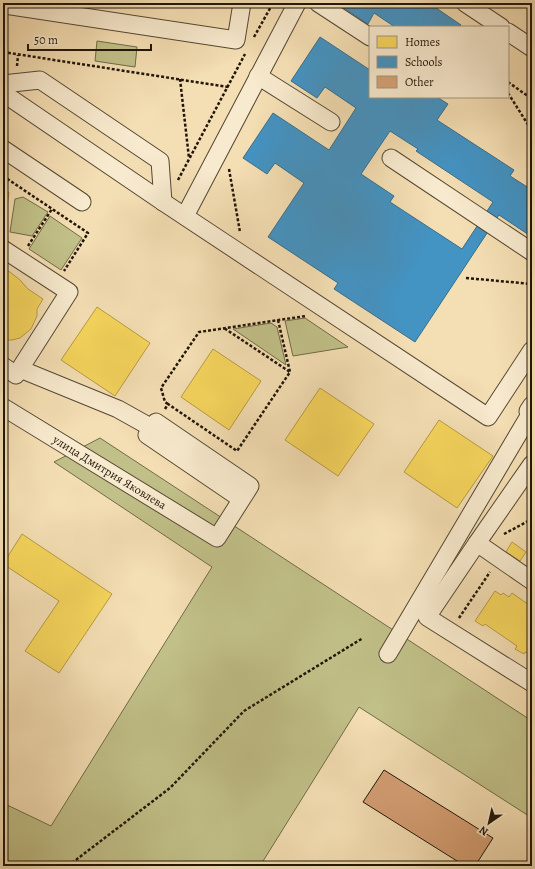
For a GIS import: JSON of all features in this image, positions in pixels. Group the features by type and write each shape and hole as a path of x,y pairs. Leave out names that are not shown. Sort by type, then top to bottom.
{"street":[{"path":"5,9 236,40 242,3"},
{"path":"185,216 296,3"},
{"path":"318,3 369,36"},
{"path":"465,3 500,26"},
{"path":"509,33 532,48"},
{"path":"258,76 331,122"},
{"path":"3,84 40,80 160,161 165,203"},
{"path":"3,93 165,203 488,417 532,350"},
{"path":"3,149 82,202"},
{"path":"392,158 532,252"},
{"path":"3,249 69,292 16,375 3,366"},
{"path":"20,369 154,425"},
{"path":"388,654 529,416 528,411 532,405"},
{"name":"улица Дмитрия Яковлева","path":"3,407 217,538 250,486 154,425"},
{"path":"532,464 427,617 532,683"},
{"path":"477,543 532,581"}],"path":[{"path":"254,38 272,3"},
{"path":"3,52 228,87"},
{"path":"165,203 246,52"},
{"path":"180,79 189,158"},
{"path":"509,83 532,99"},
{"path":"509,95 532,131"},
{"path":"228,164 245,256"},
{"path":"3,176 88,233 62,274"},
{"path":"26,250 52,209"},
{"path":"466,278 532,284"},
{"path":"278,320 290,372 237,451 165,402 162,388 199,332 224,328 311,315"},
{"path":"224,328 290,372"},
{"path":"154,425 168,404"},
{"path":"450,631 499,558"},
{"path":"68,866 170,788 244,711 363,638"}],"shaded area":[{"path":"97,41 137,47 135,67 95,61"},
{"path":"23,197 48,212 32,236 10,232 15,199"},
{"path":"50,216 82,238 61,270 29,249"},
{"path":"305,318 348,347 293,356 285,321"},
{"path":"271,323 277,327 286,365 233,329"},
{"path":"100,438 532,721 532,818 359,707 260,866 3,866 3,803 51,826 212,567 54,462"}],"building: Homes":[{"path":"213,3 232,3 232,6"},
{"path":"3,191 9,192 7,207 3,207"},
{"path":"3,269 10,272 28,289 43,299 37,309 37,316 31,329 20,338 12,340 3,340"},
{"path":"97,307 150,343 115,396 61,360"},
{"path":"213,349 261,381 229,430 181,397"},
{"path":"320,388 374,424 338,476 285,440"},
{"path":"439,420 493,456 457,508 404,472"},
{"path":"22,534 112,594 59,673 25,651 59,601 3,564"},
{"path":"512,542 526,552 520,561 506,552"},
{"path":"495,591 501,595 503,593 509,597 512,593 532,607 532,656 515,649 517,646 485,624 483,626 475,621"}],"building: Schools":[{"path":"347,3 429,3 461,25 394,26 374,13 368,24 344,8"},
{"path":"320,37 369,69 369,98 439,98 448,104 437,120 514,170 510,176 532,190 532,237 499,215 415,342 334,289 338,283 268,237 304,183 275,163 267,174 243,158 273,113 329,150 356,108 325,87 317,98 291,81","holes":["390,131 418,149 416,151 493,202 462,249 390,202 394,196 361,174"]}],"building: Other":[{"path":"384,770 493,838 475,866 465,866 363,802"}]}
